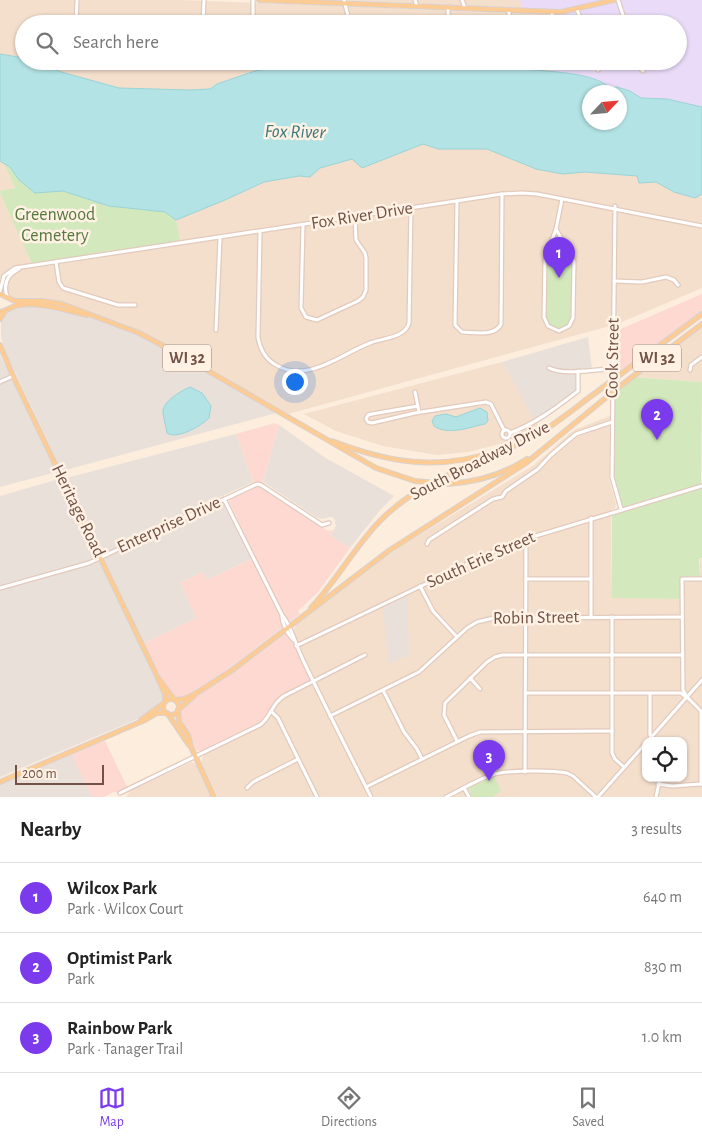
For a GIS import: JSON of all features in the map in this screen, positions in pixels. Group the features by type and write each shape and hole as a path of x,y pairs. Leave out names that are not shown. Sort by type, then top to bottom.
{"main road":[{"path":"259,0 552,12 577,9 614,0"},
{"name":"WI 32","path":"0,292 15,301 42,301 62,304 139,333 160,343 376,468 416,481 448,484 478,480 521,464 542,450 613,392 702,324"},
{"path":"0,319 4,310 10,304 8,297"},
{"name":"WI 32","path":"4,310 19,305 40,305 94,316"},
{"name":"South Broadway Drive","path":"306,613 328,590 373,528 395,507 417,491 544,430 702,314"},
{"name":"Heritage Road","path":"0,345 13,376 157,676 164,692 165,702"},
{"name":"WI 32","path":"326,439 374,456 418,462 446,462 472,458 516,444"},
{"name":"South Broadway Drive","path":"174,699 182,700 195,694 238,666 390,550 511,474 542,450"},
{"name":"Heritage Road","path":"157,676 174,699"},
{"name":"South Broadway Drive","path":"178,710 195,694"},
{"path":"140,722 169,699 174,699 179,704 178,720 188,735 195,757 214,797"},
{"path":"165,702 163,708 191,747"},
{"path":"0,782 157,713 174,714 178,710"}],"street":[{"path":"76,15 77,0"},
{"path":"203,15 204,0"},
{"path":"252,15 253,0"},
{"path":"323,2 328,0"},
{"path":"348,15 344,2 349,0"},
{"path":"415,0 417,6"},
{"path":"462,0 465,8"},
{"path":"618,0 623,15"},
{"path":"448,7 448,15"},
{"path":"577,9 579,15"},
{"path":"509,10 509,15"},
{"name":"Fox River Drive","path":"0,292 1,281 10,270 21,267 502,194 522,193 562,199 702,226"},
{"path":"456,201 455,323 460,331 478,333 496,331 501,324 502,194"},
{"path":"556,229 574,261 573,318 569,326 559,331 548,326 544,317 545,260 556,229 562,199"},
{"path":"260,232 258,337 263,352 269,360 286,370 298,372 309,370 379,340 404,332 410,323 411,208"},
{"name":"Cook Street","path":"615,208 612,477 621,510"},
{"path":"303,225 302,311 306,317 312,320 326,316 361,299 365,292 366,258 365,253 357,243 355,217"},
{"path":"216,330 220,238"},
{"path":"56,262 59,282 63,288 118,306 135,305"},
{"path":"8,297 5,285 7,278 21,267"},
{"path":"614,281 642,282 666,277 674,280 678,285"},
{"path":"690,370 691,365 702,357"},
{"path":"549,368 554,371 613,369"},
{"path":"418,406 369,414 366,417 367,421 372,423 419,412 486,402 491,404 504,430 502,434 504,438 509,437 510,433 550,412 578,391 578,371"},
{"path":"0,382 13,376"},
{"path":"415,392 419,412"},
{"path":"427,544 429,540 492,499 502,497 506,491 538,469 576,434 612,422"},
{"path":"504,430 508,430 510,433"},
{"name":"Enterprise Drive","path":"0,588 74,568 100,558 252,485 261,485 322,525 329,524"},
{"name":"South Erie Street","path":"296,646 526,537 702,486"},
{"path":"224,499 371,797"},
{"path":"591,617 592,518"},
{"path":"525,772 526,537"},
{"path":"526,580 591,579"},
{"path":"656,797 658,784 672,786 701,784 701,711 687,697 683,690 682,579 702,579"},
{"path":"420,586 433,612 457,637"},
{"name":"Robin Street","path":"330,716 423,669 471,625 482,620 526,617 682,618"},
{"path":"612,617 612,755 624,767"},
{"path":"120,793 260,725 267,718 275,702 280,698 365,655"},
{"path":"457,742 445,717 444,707 447,700 487,662 495,657 502,655 682,655"},
{"path":"470,678 480,689"},
{"path":"651,737 702,680"},
{"path":"383,690 404,732 422,759"},
{"path":"526,693 680,693 687,697"},
{"path":"650,693 651,737"},
{"path":"271,711 278,718 317,797"},
{"path":"366,787 480,732 612,731"},
{"path":"446,797 493,774 525,772 567,773 597,797 642,747"},
{"path":"247,788 253,782 298,759"},
{"path":"464,788 469,797"}],"shaded area":[{"path":"0,0 179,0 548,15 15,15 15,56 0,54"},
{"path":"340,0 520,0 522,8 409,3"},
{"path":"520,0 702,0 702,107 667,99 641,98 627,90 627,85 605,85 590,77 552,73 552,70 687,70 687,15 554,15 554,10 522,8"},
{"path":"56,70 260,70 217,84 210,89 189,90 119,88"},
{"path":"532,70 552,70 552,73"},
{"path":"423,144 438,149 487,149 536,169 563,174 585,172 637,176 640,183 656,182 674,192 695,198 702,194 702,288 617,324 288,414 175,348 126,325 64,303 10,298 6,291 7,281 0,278 0,193 34,268 180,245 176,220 264,182 299,176 310,177 320,168 352,159 362,168"},
{"path":"0,161 3,162 15,188 0,191"},
{"path":"702,294 702,314 613,380 614,332"},
{"path":"27,306 42,307 105,320 139,333 280,412 62,471 7,355 1,337 1,320 5,312 13,308"},
{"path":"702,327 702,382 636,377"},
{"path":"588,337 592,369 578,371 578,391 535,421 502,362"},
{"path":"0,355 56,472 0,487"},
{"path":"502,362 539,427 512,441 468,452 437,455 383,446 336,431 304,414"},
{"path":"610,416 609,479 616,505 611,510 612,598 684,599 685,582 700,580 700,559 702,559 702,797 218,797 202,764 205,754 260,727 268,721 279,702 285,697 316,682 293,633 296,625 400,547 534,465 574,430"},
{"path":"275,423 279,425 261,488 328,531 333,530 330,535 350,548 318,592 298,611 300,614 223,673 184,698 176,698 165,685 144,643 196,618 180,583 203,572 207,580 256,557 229,502 231,498 255,487 236,434"},
{"path":"279,425 324,457 394,496 380,510 350,548 330,535 336,526 334,518 322,519 316,517 263,482"},
{"path":"236,434 253,482 220,497 251,559 207,580 203,572 180,583 196,618 144,643 66,478"},
{"path":"59,479 163,692 163,700 142,717 0,777 0,496"},
{"path":"407,593 409,656 388,663 383,604"},
{"path":"288,628 291,640 296,646 313,681 284,696 264,722 219,745 201,751 196,750 181,721 180,713 183,707 195,694 216,681"},
{"path":"103,737 128,789 120,793 114,792 104,797 88,797 67,753"},
{"path":"71,754 92,797 0,797 0,784"},
{"path":"192,762 198,767 213,797 126,797 131,790"}],"green space":[{"name":"Greenwood Cemetery","path":"3,162 10,167 19,180 35,193 63,191 109,206 165,212 176,220 180,241 32,264 0,193 0,191 15,188"},
{"path":"556,229 574,261 573,318 571,324 562,330 551,328 545,320 545,260"},
{"path":"632,377 702,382 701,486 621,509 612,477 613,392"},
{"path":"702,488 702,558 699,559 700,576 680,577 680,599 612,598 612,515"},
{"path":"494,776 501,791 494,797 472,797 469,790 470,787"}],"water":[{"name":"Fox River","path":"0,54 15,56 15,70 56,70 119,88 210,89 217,84 260,70 537,70 558,72 582,76 606,85 582,85 582,130 627,130 627,90 641,98 667,99 702,107 702,194 695,198 674,192 656,182 639,183 637,176 585,172 563,174 536,169 487,149 438,149 423,144 362,168 352,159 320,168 310,177 299,176 264,182 176,220 165,212 109,206 63,191 35,193 19,180 10,167 0,161"},
{"path":"190,387 202,393 211,406 209,418 195,428 177,435 171,435 167,433 163,414 164,408 173,397"},
{"path":"480,408 487,412 488,421 485,424 453,431 440,429 434,426 432,421 435,416 446,414 456,417"}],"place":[{"name":"Wilcox Park","path":"559,278"},
{"name":"Optimist Park","path":"657,440"},
{"name":"Rainbow Park","path":"489,781"}]}
